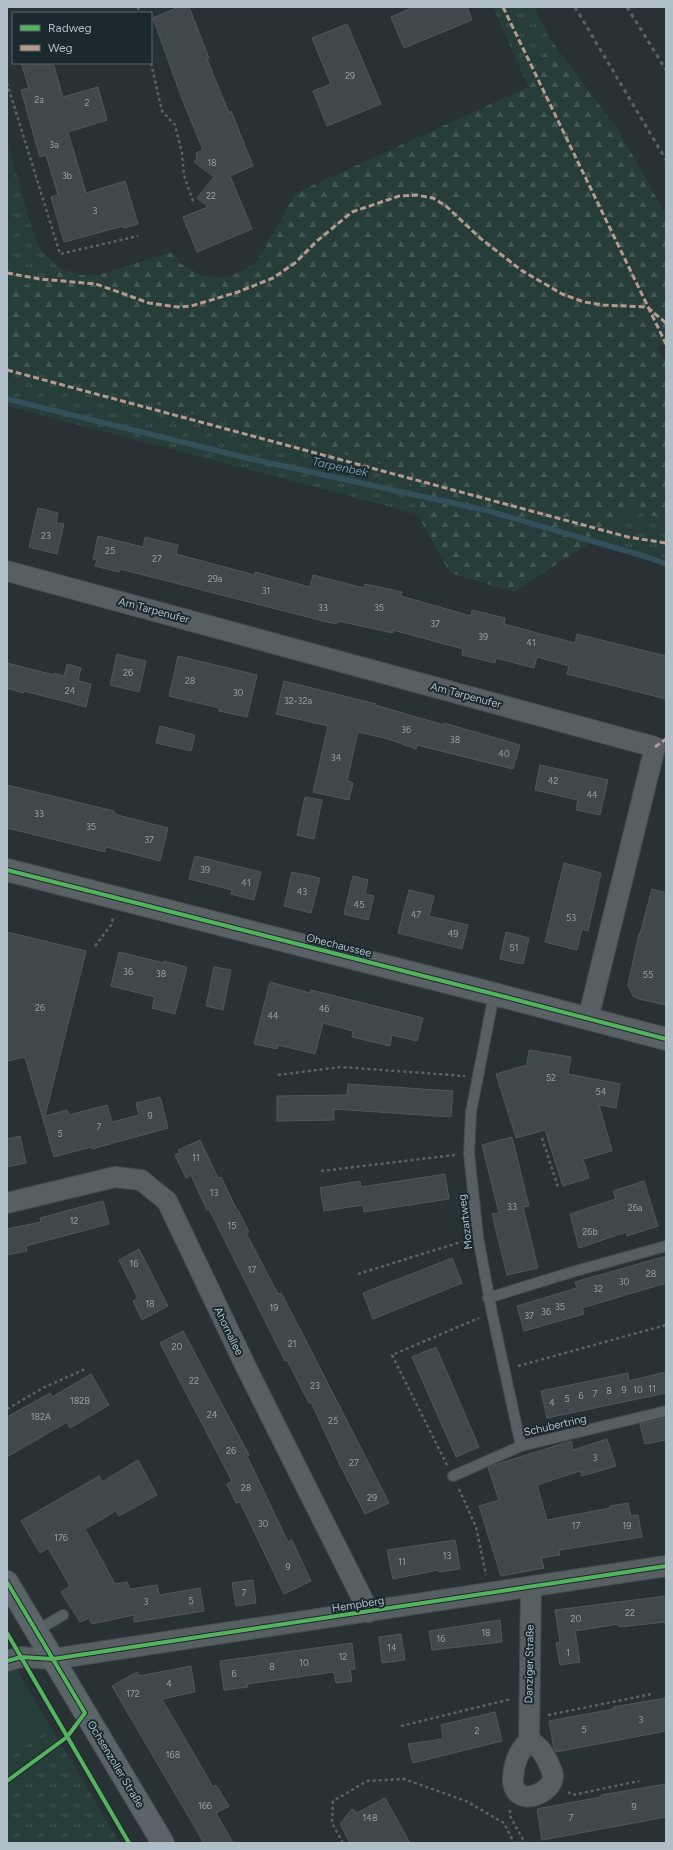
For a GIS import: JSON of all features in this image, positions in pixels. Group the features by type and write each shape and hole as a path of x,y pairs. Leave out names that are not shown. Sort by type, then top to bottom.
{"main road":[{"name":"Ohechaussee","path":"7,870 666,1039"},
{"name":"Ochsenzoller Straße","path":"7,1582 163,1843"}],"street":[{"name":"Am Tarpenufer","path":"7,570 655,746 588,1019"},
{"name":"Ahornallee","path":"7,1203 115,1177 141,1180 167,1201 248,1371 369,1612"},
{"name":"Hempberg","path":"7,1661 21,1657 53,1660 531,1588 666,1566"},
{"name":"Danziger Straße","path":"529,1741 528,1719 531,1588"},
{"path":"529,1741 538,1746 546,1757 553,1776 551,1784 538,1794 529,1797 521,1796 516,1791 513,1783 520,1749 529,1741"}],"lane":[{"name":"Mozartweg","path":"494,994 471,1112 469,1153 478,1237 488,1298 521,1446"},
{"path":"488,1298 572,1272 666,1246"},
{"name":"Schubertring","path":"453,1476 521,1446 666,1411"},
{"path":"36,1631 63,1615"}],"path":[{"path":"151,64 162,111 175,125 182,153 184,175 194,204"},
{"path":"7,83 60,254 138,236"},
{"path":"95,946 111,925 118,898"},
{"path":"278,1075 341,1067 477,1077"},
{"path":"542,1138 558,1187"},
{"path":"321,1171 469,1153"},
{"path":"358,1274 478,1237"},
{"path":"490,1594 476,1527 453,1476 392,1355 492,1313"},
{"path":"504,1370 666,1325"},
{"path":"7,1409 43,1388 85,1369"},
{"path":"528,1719 652,1694"},
{"path":"401,1726 529,1695"},
{"path":"7,1781 68,1737"},
{"path":"343,1843 332,1823 333,1801 366,1781 404,1779 466,1801 504,1823 514,1843"},
{"path":"551,1784 573,1795 639,1781"},
{"path":"510,1810 510,1816 525,1843"}],"green space":[{"path":"493,7 534,7 551,40 528,87"},
{"path":"551,40 620,133 666,215 666,343 657,348 666,363 666,519 630,511 590,543 514,592 450,573 417,514 410,472 7,365 7,281 38,286 60,269 80,275 97,275 172,252 180,263 202,276 227,277 244,270 257,261 296,193 528,87"},
{"path":"7,142 35,238 41,250 60,269 38,286 7,281"},
{"path":"7,365 410,472 417,514 7,406"},
{"path":"630,511 666,519 666,562 590,543"},
{"path":"17,1669 52,1729 7,1757 7,1672"},
{"path":"52,1729 120,1843 7,1843 7,1757"}],"building":[{"path":"179,7 189,7 209,58 207,59 229,113 231,111 253,166 230,176 252,229 197,252 183,217 208,207 197,198 214,177 194,162 197,158 196,153 203,150 181,96 153,18"},
{"path":"414,7 467,7 472,20 404,48 391,17"},
{"path":"347,24 381,104 327,126 313,91 331,84 312,38"},
{"path":"21,64 53,64 63,97 98,87 107,120 68,132 86,193 125,181 138,224 124,228 123,226 64,242 51,197 58,195 46,155 40,157 21,90 29,88"},
{"path":"38,508 58,513 56,523 64,524 57,554 29,547"},
{"path":"98,536 143,547 145,537 178,545 176,554 255,575 255,572 310,587 313,575 364,588 365,584 402,592 401,596 471,616 472,610 505,618 504,624 575,643 577,634 666,656 666,699 567,674 569,666 537,657 534,668 496,658 495,663 462,655 463,649 393,630 393,633 338,621 337,624 327,622 120,569 119,572 95,566 97,560 93,559"},
{"path":"117,654 146,661 139,692 110,685"},
{"path":"178,656 257,675 247,717 219,711 219,708 169,696"},
{"path":"7,663 54,675 54,673 64,676 67,664 81,668 78,681 91,684 86,707 7,688"},
{"path":"284,681 376,704 375,705 444,725 444,723 520,745 513,769 417,745 416,749 388,739 358,732 347,781 353,783 349,800 313,792 328,726 276,714"},
{"path":"160,726 195,735 191,751 156,743"},
{"path":"540,765 608,780 600,815 576,810 578,800 535,790"},
{"path":"7,785 114,811 114,814 168,828 160,861 106,847 105,852 7,828"},
{"path":"305,797 322,800 314,839 297,835"},
{"path":"195,856 261,872 254,900 231,894 232,890 189,879"},
{"path":"564,863 601,873 588,931 582,929 577,950 545,942"},
{"path":"292,872 320,878 311,913 284,906"},
{"path":"353,876 368,880 365,894 374,896 368,920 344,914"},
{"path":"652,889 666,893 666,1005 639,999 633,996 628,985 639,933 640,934"},
{"path":"409,890 434,896 429,916 468,925 462,949 398,933"},
{"path":"7,932 86,951 45,1116 67,1110 69,1115 107,1105 112,1122 139,1115 136,1103 160,1097 168,1128 92,1149 91,1147 54,1157 25,1057 7,1061"},
{"path":"506,932 529,938 523,964 500,959"},
{"path":"119,952 187,967 175,1014 152,1008 155,997 111,986"},
{"path":"214,967 231,970 223,1010 206,1006"},
{"path":"270,982 310,993 311,990 423,1018 417,1041 392,1035 390,1046 352,1037 353,1031 323,1023 315,1054 278,1045 277,1049 254,1044"},
{"path":"529,1050 571,1057 568,1074 620,1084 616,1108 599,1105 612,1151 583,1159 589,1178 563,1186 545,1130 516,1138 496,1074 527,1065"},
{"path":"348,1084 453,1091 451,1117 334,1109 334,1120 277,1121 277,1096 347,1095"},
{"path":"20,1136 26,1163 7,1167 7,1139"},
{"path":"512,1137 529,1206 523,1207 538,1268 507,1275 492,1214 499,1213 482,1145"},
{"path":"200,1140 218,1178 221,1177 249,1232 246,1233 278,1294 281,1293 389,1503 365,1514 337,1459 311,1402 309,1403 287,1360 285,1361 209,1209 207,1210 191,1175 186,1178 175,1155 180,1153 178,1150"},
{"path":"445,1174 449,1199 364,1212 363,1205 324,1211 320,1188 360,1181 361,1187"},
{"path":"644,1181 658,1226 627,1236 626,1232 579,1248 570,1214 616,1199 613,1191"},
{"path":"103,1201 109,1224 26,1246 27,1251 7,1255 7,1229 41,1222 40,1218"},
{"path":"139,1249 168,1306 142,1320 133,1301 138,1298 119,1260"},
{"path":"666,1256 666,1283 582,1308 584,1314 524,1331 517,1306 577,1288 575,1282"},
{"path":"452,1258 462,1283 373,1319 363,1293"},
{"path":"183,1331 249,1455 247,1456 288,1542 292,1540 311,1581 284,1594 240,1502 236,1503 227,1484 232,1481 160,1343"},
{"path":"436,1347 479,1447 456,1457 412,1357"},
{"path":"666,1372 666,1393 547,1418 541,1391 628,1373 629,1381"},
{"path":"91,1374 109,1405 70,1428 67,1422 7,1457 7,1417 50,1393 52,1397"},
{"path":"666,1418 666,1440 645,1444 640,1424"},
{"path":"607,1439 616,1466 582,1476 580,1471 537,1485 547,1520 628,1503 631,1516 638,1515 642,1537 559,1550 560,1555 541,1558 544,1568 501,1576 479,1506 499,1500 488,1467 571,1441 573,1450"},
{"path":"138,1460 157,1495 119,1516 116,1511 85,1529 115,1584 127,1582 130,1589 157,1585 159,1595 200,1588 204,1611 134,1622 134,1615 92,1624 89,1618 80,1622 61,1592 70,1586 48,1548 40,1553 21,1521 99,1476 102,1482"},
{"path":"455,1540 460,1569 439,1572 438,1570 393,1579 387,1550"},
{"path":"253,1580 256,1603 236,1606 232,1583"},
{"path":"666,1596 666,1622 619,1627 619,1624 575,1631 580,1662 560,1665 556,1643 560,1642 555,1610"},
{"path":"500,1620 502,1642 432,1650 429,1631"},
{"path":"401,1634 405,1660 382,1663 379,1637"},
{"path":"352,1643 355,1669 350,1669 352,1681 336,1683 334,1672 247,1684 248,1687 224,1690 220,1661"},
{"path":"191,1666 195,1692 162,1699 213,1787 216,1785 229,1806 216,1813 233,1843 204,1843 112,1686 137,1672 139,1676"},
{"path":"666,1698 666,1731 556,1752 554,1749 549,1721 614,1709 613,1707"},
{"path":"495,1712 502,1741 413,1763 408,1744 443,1739 441,1725"},
{"path":"666,1784 666,1817 542,1840 537,1809 601,1797 601,1795"},
{"path":"385,1798 410,1843 350,1843 340,1824 352,1809 357,1813"}],"waterway":[{"name":"Tarpenbek","path":"7,399 251,459 489,511 647,557 666,564"}],"railway":[{"path":"575,7 666,160"},
{"path":"627,7 666,70"}],"marked path":[{"path":"503,7 666,344"},
{"path":"7,273 40,279 96,284 149,303 178,307 191,306 238,292 273,278 295,263 317,241 352,212 399,196 416,195 433,198 446,206 480,238 521,270 562,294 584,302 603,305 647,307 666,323"},
{"path":"7,370 628,537 666,543"},
{"path":"655,747 666,739"}],"cycle path":[{"path":"7,870 666,1039"},
{"path":"7,1661 21,1657 53,1659 666,1566"},
{"path":"7,1582 85,1713 67,1737 7,1781"},
{"path":"7,1633 129,1843"}]}
